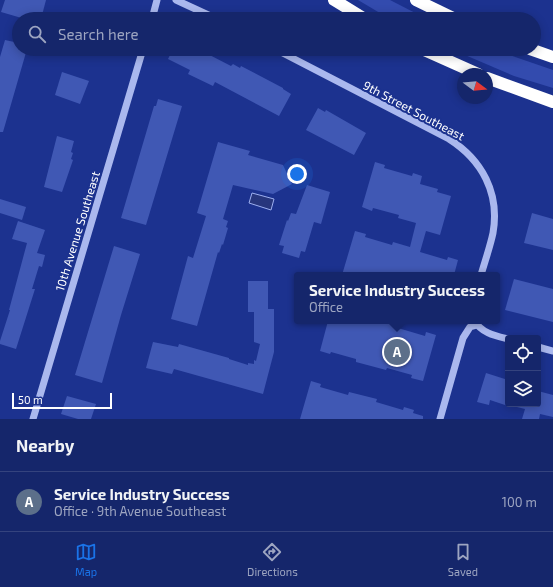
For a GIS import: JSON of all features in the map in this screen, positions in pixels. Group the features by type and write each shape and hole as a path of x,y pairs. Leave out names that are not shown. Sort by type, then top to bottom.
{"highway":[{"path":"334,0 354,12"},
{"path":"416,0 441,12"},
{"path":"541,53 553,57"},
{"path":"438,56 465,68"},
{"path":"493,80 553,102"}],"street":[{"path":"154,12 157,0"},
{"path":"176,0 202,12"},
{"name":"10th Avenue Southeast","path":"33,419 141,56"},
{"name":"9th Street Southeast","path":"289,56 449,139 473,158 482,170 490,186 493,200 493,233 483,272"},
{"path":"440,419 466,331 474,324"},
{"path":"477,324 486,332 505,338"},
{"path":"541,348 553,351"}],"shaded area":[{"path":"358,0 390,0 413,12 378,12"},
{"path":"467,56 512,56 553,70 553,88 514,76"},
{"path":"252,193 274,199 271,210 249,203"}],"building":[{"path":"5,0 46,0 43,12 12,12 12,15 1,12"},
{"path":"5,40 12,42 12,56 25,56 3,132 0,132 0,57"},
{"path":"170,56 212,56 231,66 233,64 240,68 241,66 283,88 291,94 279,116 215,82 213,86 188,74 190,70 168,59"},
{"path":"62,72 89,81 80,104 55,95"},
{"path":"158,99 182,106 146,225 121,218 154,106 156,106"},
{"path":"318,108 325,112 326,110 366,133 354,155 306,130"},
{"path":"57,136 74,141 71,152 73,153 71,159 73,160 62,192 44,187"},
{"path":"218,142 250,151 248,155 283,165 292,184 273,194 233,185 223,219 228,221 226,227 228,228 223,245 222,244 219,253 218,252 197,326 171,319 188,256 193,258 206,216 197,213"},
{"path":"375,162 385,165 384,168 412,176 413,173 422,176 420,184 438,189 437,192 451,196 440,235 426,231 420,252 447,260 448,257 458,260 455,272 343,272 355,231 366,234 365,237 392,245 393,242 410,247 416,223 398,218 399,215 373,208 372,211 362,207"},
{"path":"307,185 330,192 321,224 314,222 305,252 301,251 299,258 282,253 284,246 279,245 287,220 288,221 291,213 296,214"},
{"path":"0,199 26,207 22,220 0,213"},
{"path":"532,213 553,219 553,250 524,243"},
{"path":"18,221 45,230 37,253 45,255 42,267 39,266 32,289 35,289 16,349 0,344 0,341 10,310 27,243 12,239"},
{"path":"114,246 140,254 102,383 75,375"},
{"path":"514,279 553,289 553,322 505,310"},
{"path":"248,281 268,281 268,309 274,309 274,352 263,394 174,369 172,374 146,368 153,342 178,347 179,344 248,365 248,363 254,364 260,344 254,342 254,312 248,312"},
{"path":"327,324 396,324 399,325 398,328 425,336 426,332 436,335 423,381 411,378 412,375 356,362 356,359 331,352 330,354 320,351"},
{"path":"486,373 505,379 505,405 490,400 489,405 477,402"},
{"path":"311,381 321,384 320,387 348,395 349,392 377,399 376,402 403,410 404,407 414,410 413,413 423,416 423,419 300,419"},
{"path":"541,392 553,395 553,417 540,414 539,419 522,419 525,409 517,407 541,407"},
{"path":"67,396 96,404 91,419 78,419 61,414"}],"place":[{"name":"Service Industry Success","path":"397,352"}]}
